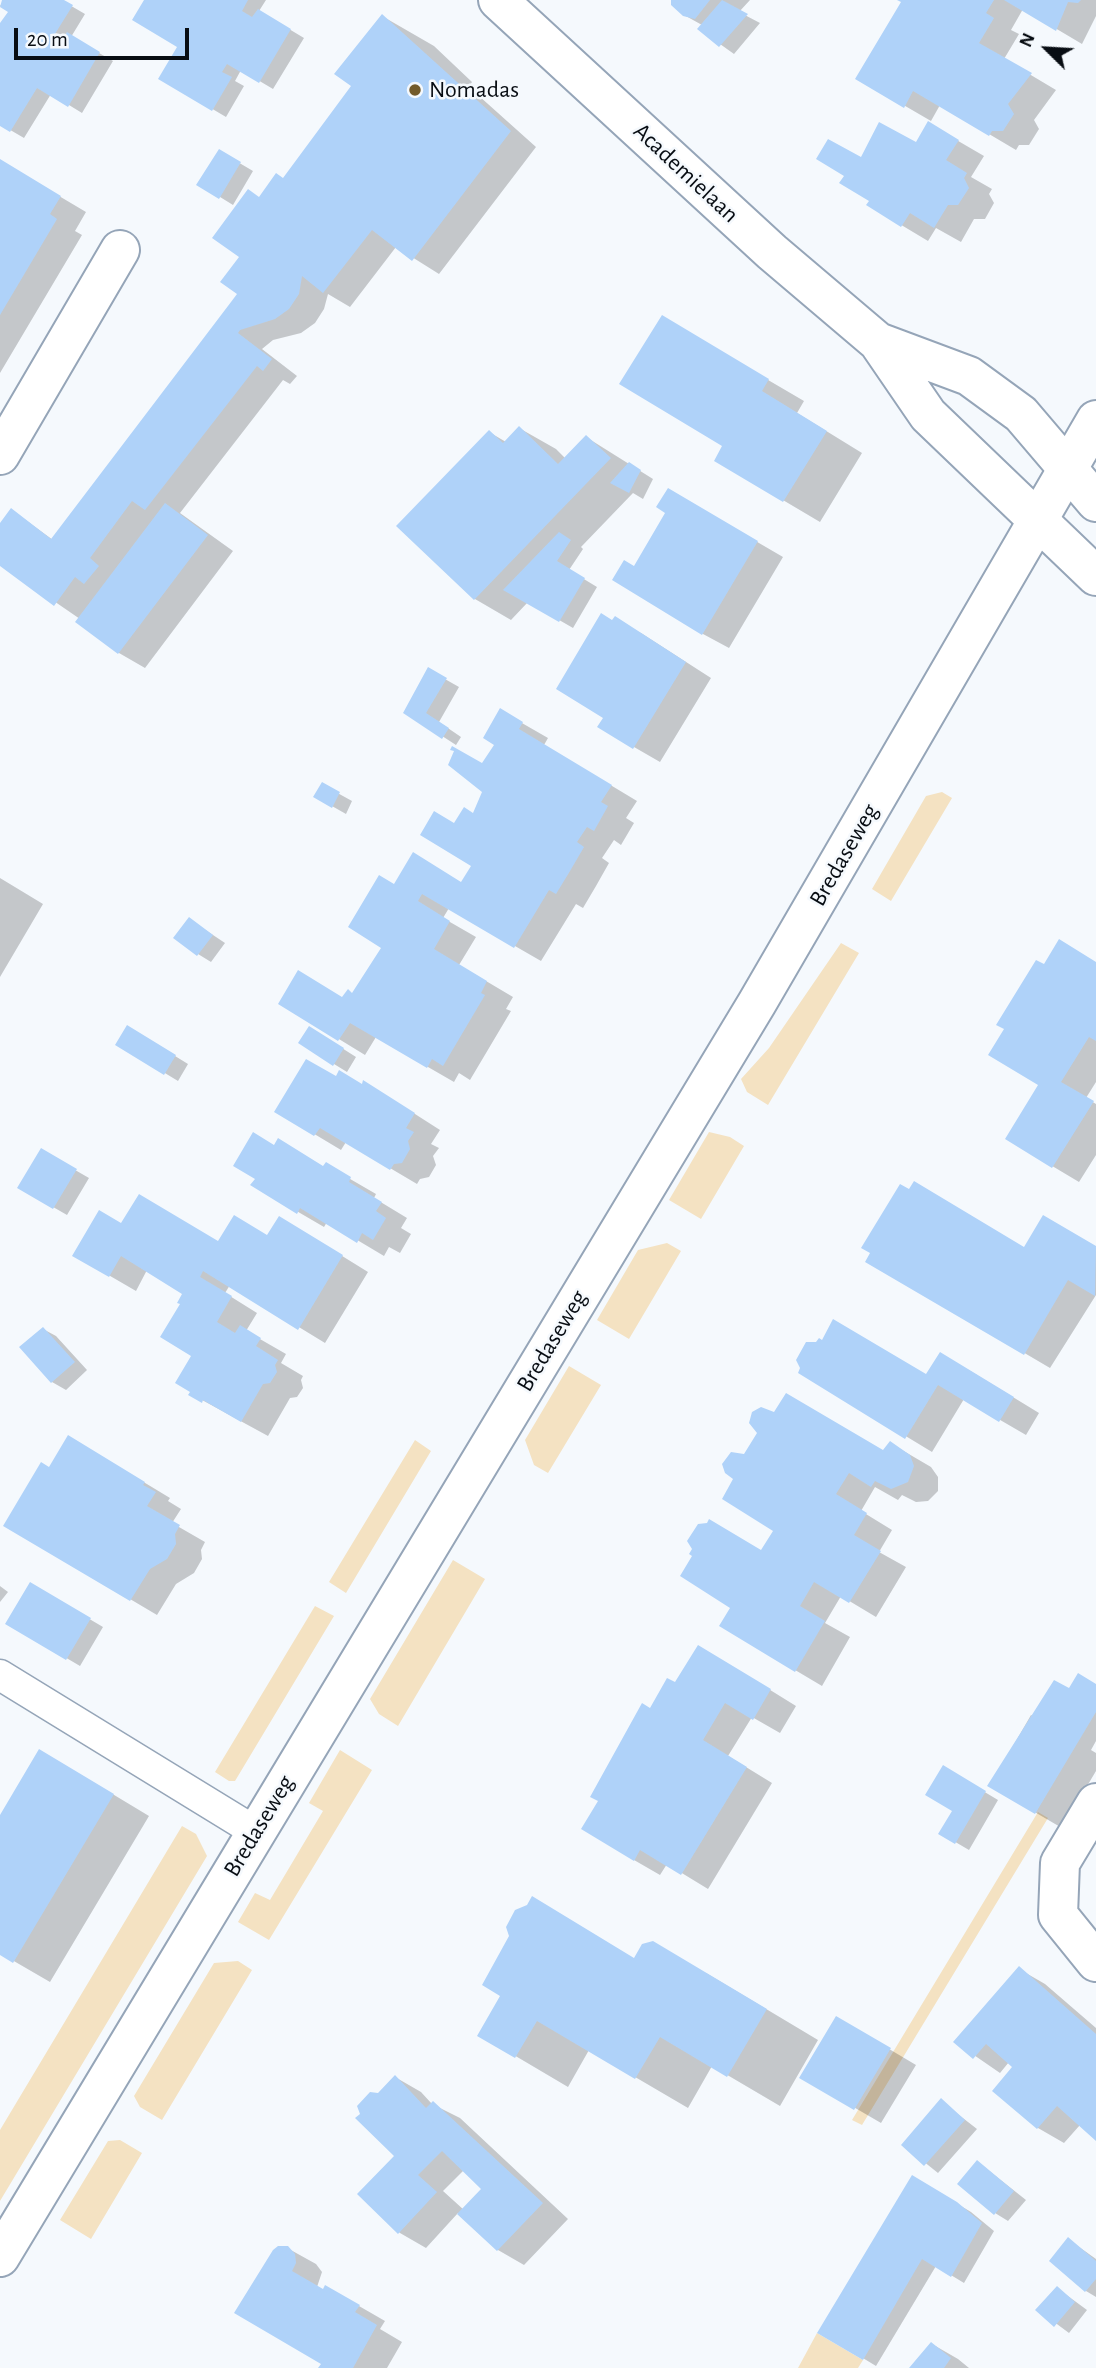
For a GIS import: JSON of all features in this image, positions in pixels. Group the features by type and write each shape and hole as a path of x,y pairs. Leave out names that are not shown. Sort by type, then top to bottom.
{"street":[{"name":"Academielaan","path":"498,0 772,252 878,342 928,415 1096,576"},
{"path":"0,455 121,250"},
{"name":"Academielaan","path":"878,342 969,376 1021,414 1096,502"},
{"name":"Bredaseweg","path":"0,2257 757,1003 1096,420"},
{"path":"1096,1803 1060,1863 1058,1915 1096,1962"}],"lane":[{"path":"0,1675 256,1832"}],"shaded area":[{"path":"942,792 952,798 891,901 872,889 926,796"},
{"path":"841,943 859,953 768,1105 747,1092 741,1079 769,1048"},
{"path":"709,1132 730,1137 744,1146 701,1219 669,1200"},
{"path":"667,1243 681,1251 629,1339 597,1320 638,1250"},
{"path":"569,1366 601,1385 548,1473 534,1465 525,1440"},
{"path":"415,1440 431,1451 346,1593 329,1582"},
{"path":"453,1560 485,1579 398,1726 379,1714 370,1699"},
{"path":"315,1606 334,1616 235,1781 229,1781 215,1772"},
{"path":"340,1750 372,1770 269,1940 238,1922 255,1893 270,1900 323,1811 309,1803"},
{"path":"1038,1812 1048,1818 862,2125 852,2120"},
{"path":"182,1826 196,1834 207,1856 0,2201 0,2130"},
{"path":"238,1961 252,1970 162,2120 140,2107 134,2096 214,1963"},
{"path":"120,2140 142,2153 91,2239 60,2220 108,2141"},
{"path":"817,2333 863,2360 858,2368 798,2368"}],"building":[{"path":"2,0 64,0 73,5 53,37 61,42 67,32 100,52 68,107 37,88 10,132 0,126 0,23 8,12 0,7"},
{"path":"144,0 248,0 242,11 252,17 258,9 291,29 259,83 227,64 222,72 232,77 212,111 158,79 177,47 132,20"},
{"path":"671,0 710,0 695,19 683,16 671,5"},
{"path":"722,0 748,14 719,47 697,29"},
{"path":"897,0 994,0 986,13 994,18 979,43 1032,73 1008,104 1014,114 1003,131 992,131 989,136 913,91 904,108 855,79 901,2"},
{"path":"1004,0 1081,0 1078,3 1068,2 1056,31"},
{"path":"382,14 511,131 412,261 372,230 323,293 302,276 299,294 289,309 275,319 240,330 238,333 272,359 263,371 257,366 145,510 132,501 90,558 99,566 84,584 75,577 54,606 0,566 0,523 11,508 51,539 231,302 237,294 220,282 239,257 212,238 248,189 259,197 276,173 283,178 351,86 334,74"},
{"path":"928,121 959,140 946,160 967,173 964,178 969,188 958,205 948,205 934,228 910,213 901,227 866,205 869,201 839,183 844,176 816,159 828,139 861,157 879,122 916,142"},
{"path":"219,149 241,162 219,199 196,185"},
{"path":"0,159 61,196 50,214 57,219 0,315"},
{"path":"662,315 769,379 762,391 827,431 783,502 714,461 722,446 619,384"},
{"path":"519,426 558,464 586,435 611,458 474,600 396,526 489,430 503,443"},
{"path":"629,462 641,470 629,493 610,483"},
{"path":"668,488 758,541 702,635 612,580 624,560 634,566 665,513 656,507"},
{"path":"165,503 208,535 118,654 75,622"},
{"path":"559,532 571,540 557,561 585,578 559,622 503,590"},
{"path":"601,613 612,620 615,616 686,662 633,749 597,727 603,718 556,689"},
{"path":"428,667 447,678 426,713 449,728 442,739 403,713"},
{"path":"500,708 523,722 519,729 612,785 601,802 608,806 594,831 587,827 577,842 584,847 570,871 556,894 549,890 514,948 422,894 418,901 450,921 434,949 487,981 481,993 485,995 443,1066 432,1059 427,1068 350,1023 338,1041 278,1004 298,970 342,997 348,989 352,993 381,948 348,927 379,875 394,884 413,852 461,882 471,866 420,835 434,811 454,823 464,807 473,813 482,792 448,765 454,751 450,750 452,746 482,763 494,745 483,738"},
{"path":"322,782 340,792 332,808 313,797"},
{"path":"189,917 213,935 197,956 173,938"},
{"path":"1059,939 1096,962 1096,1041 1089,1037 1061,1082 1094,1101 1052,1168 1005,1139 1038,1085 988,1055 1004,1029 996,1025 1036,960 1044,964"},
{"path":"127,1025 176,1055 164,1075 115,1045"},
{"path":"309,1026 344,1048 333,1066 298,1043"},
{"path":"306,1059 336,1076 339,1070 362,1084 363,1080 415,1113 406,1128 414,1132 408,1141 410,1149 402,1163 394,1164 390,1170 320,1128 314,1136 274,1112"},
{"path":"253,1132 274,1145 278,1138 323,1166 326,1162 351,1177 349,1182 382,1202 376,1211 386,1218 373,1240 362,1233 357,1243 300,1208 297,1214 250,1185 255,1179 233,1166"},
{"path":"41,1148 77,1169 53,1209 17,1188"},
{"path":"914,1181 1024,1247 1043,1215 1096,1246 1095,1296 1068,1280 1024,1355 865,1262 870,1253 861,1248 900,1184 909,1189"},
{"path":"139,1194 218,1241 234,1215 267,1235 279,1216 343,1255 298,1330 203,1271 200,1277 232,1296 217,1322 235,1333 240,1325 261,1338 256,1346 278,1360 275,1365 277,1372 270,1383 263,1384 241,1422 203,1400 202,1403 188,1395 190,1392 175,1383 191,1356 160,1337 180,1304 177,1303 182,1294 121,1256 109,1277 72,1256 99,1210 121,1223"},
{"path":"833,1319 926,1374 940,1352 1014,1397 999,1422 938,1385 905,1439 798,1373 800,1368 796,1360 806,1342 816,1342 819,1338 822,1340"},
{"path":"43,1327 75,1362 51,1383 19,1347"},
{"path":"786,1393 883,1450 890,1441 910,1455 914,1466 908,1482 891,1489 875,1481 871,1487 849,1473 836,1494 867,1513 854,1535 881,1551 849,1603 814,1582 800,1606 825,1621 795,1672 719,1626 730,1608 680,1576 692,1556 689,1554 692,1549 687,1541 698,1524 707,1523 709,1519 761,1550 773,1531 722,1499 733,1479 725,1473 722,1464 731,1452 744,1454 757,1433 749,1423 752,1412 761,1407 774,1412"},
{"path":"68,1435 145,1482 143,1485 156,1492 147,1506 180,1525 175,1534 176,1544 167,1559 150,1569 130,1601 3,1526 41,1462 49,1467"},
{"path":"30,1582 91,1618 66,1660 5,1624"},
{"path":"698,1645 771,1689 753,1720 725,1703 703,1740 747,1767 681,1875 640,1850 634,1861 581,1829 598,1801 590,1797 642,1703 650,1708 667,1678 675,1682"},
{"path":"1078,1673 1096,1684 1096,1712 1035,1814 987,1786 1054,1680 1069,1688"},
{"path":"39,1749 114,1794 13,1963 0,1955 0,1815"},
{"path":"943,1765 986,1791 955,1844 938,1834 952,1811 925,1795"},
{"path":"532,1896 634,1958 642,1944 653,1941 767,2009 727,2077 660,2037 635,2079 537,2021 515,2058 477,2036 500,1996 482,1985 509,1936 506,1927 515,1910 527,1905"},
{"path":"1019,1966 1096,2034 1096,2141 1057,2106 1037,2129 992,2091 1012,2067 986,2044 973,2059 953,2042"},
{"path":"836,2016 891,2048 854,2110 799,2078"},
{"path":"395,2075 426,2108 433,2101 543,2203 497,2251 457,2214 481,2189 442,2151 418,2175 437,2192 398,2234 357,2194 394,2156 355,2118 360,2114 357,2106 370,2092 378,2093"},
{"path":"941,2098 965,2120 924,2166 901,2145"},
{"path":"977,2160 1014,2191 994,2215 957,2184"},
{"path":"912,2175 957,2202 982,2223 951,2277 922,2259 863,2360 817,2333"},
{"path":"1068,2237 1096,2261 1096,2279 1085,2292 1049,2261"},
{"path":"278,2246 288,2246 295,2254 296,2263 292,2271 323,2289 325,2285 360,2305 355,2312 377,2325 353,2368 318,2368 321,2364 234,2313"},
{"path":"1057,2286 1075,2302 1054,2327 1035,2310"},
{"path":"931,2342 951,2358 944,2368 909,2368"}],"place":[{"name":"Nomadas","path":"415,90"}]}
